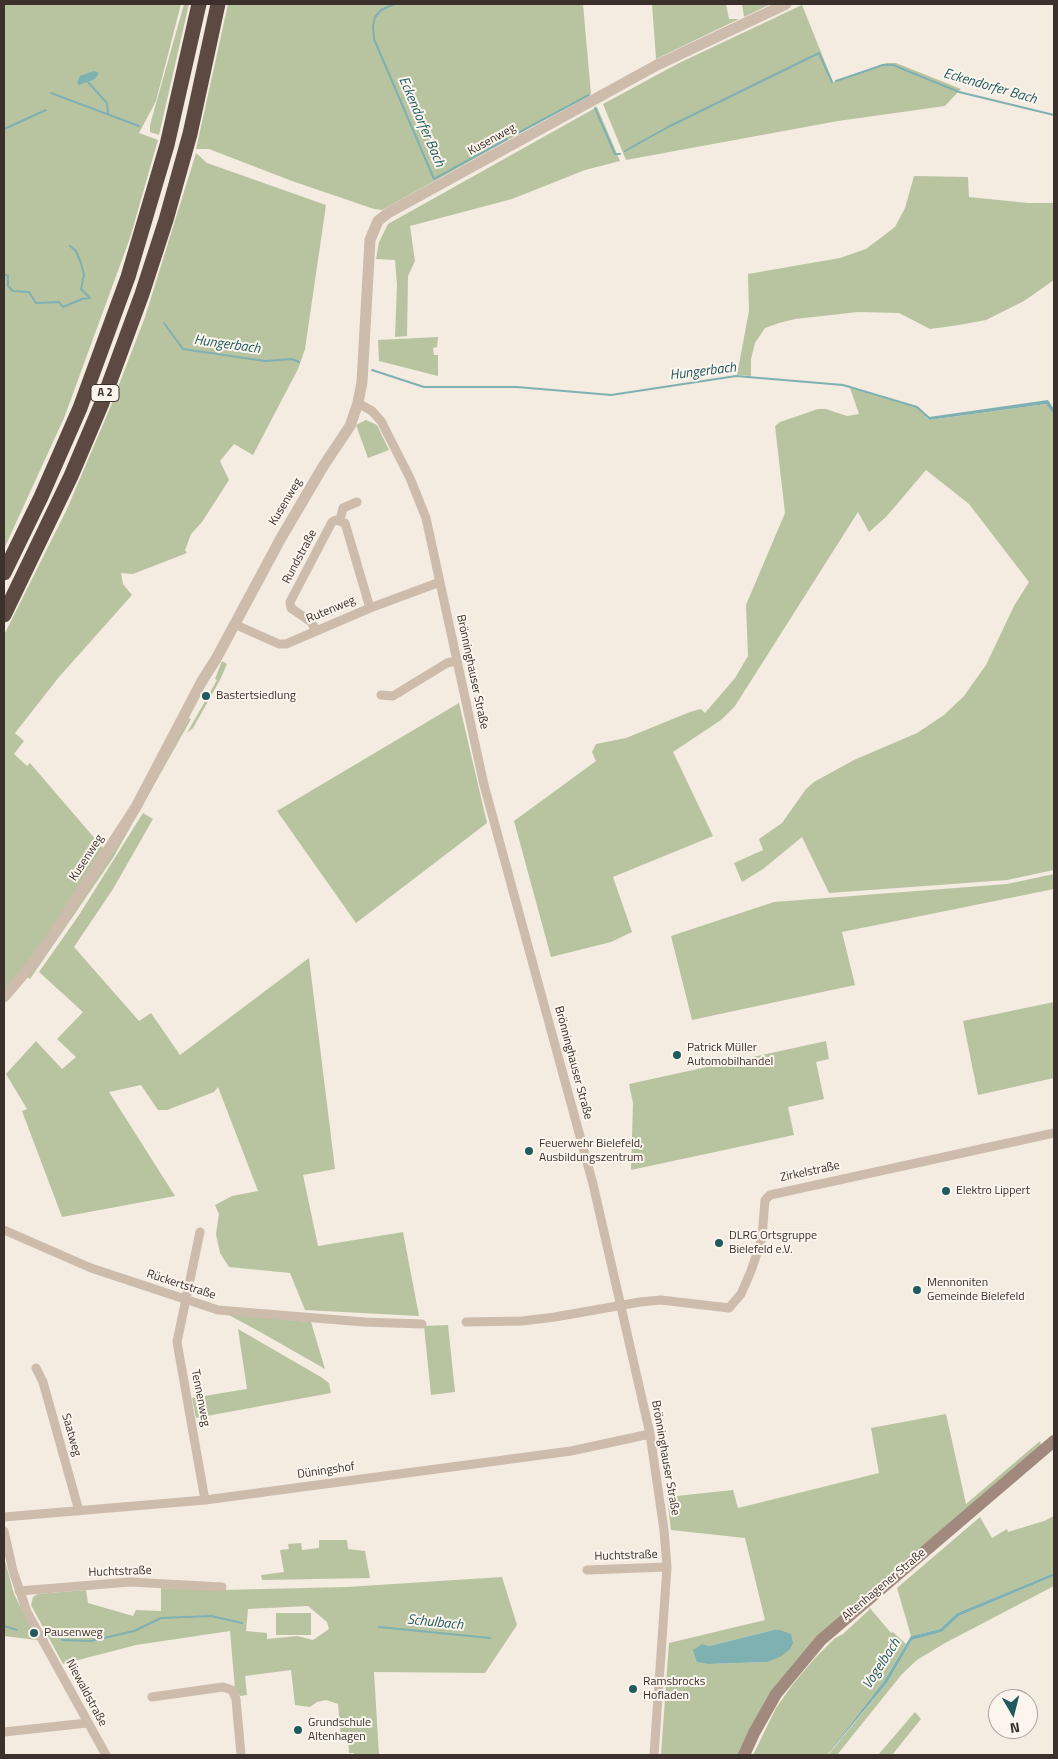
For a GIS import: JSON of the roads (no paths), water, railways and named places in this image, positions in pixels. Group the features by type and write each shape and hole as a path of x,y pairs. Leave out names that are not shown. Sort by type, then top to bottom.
{"highway":[{"name":"A 2","path":"4,573 41,497 83,399 128,277 172,128 199,4"},
{"name":"A 2","path":"4,615 71,476 102,403 151,267 190,134 218,4"}],"main road":[{"name":"Altenhagener Straße","path":"744,1755 776,1694 821,1640 1054,1441"}],"street":[{"name":"Kusenweg","path":"4,996 32,964 136,807 202,681 324,466 331,447 358,403 362,382 370,240 378,221 388,213 657,65 786,4"},
{"name":"Brönninghauser Straße","path":"358,403 378,417 410,478 426,518 484,785 593,1184 650,1434 664,1530 667,1567 654,1755"},
{"name":"Rundstraße","path":"316,630 311,622 291,608 290,602 332,522 340,520 343,508 357,502"},
{"path":"340,520 346,525 370,608"},
{"name":"Rutenweg","path":"234,624 282,645 370,608 440,582"},
{"path":"381,695 393,696 447,663 456,661"},
{"name":"Zirkelstraße","path":"621,1305 661,1300 686,1302 723,1309 734,1304 752,1271 759,1251 764,1223 765,1200 776,1192 1054,1134"},
{"name":"Rückertstraße","path":"4,1230 91,1268 186,1301 218,1310 364,1322 422,1324"},
{"name":"Tennenweg","path":"200,1232 176,1342 205,1500"},
{"path":"466,1322 548,1318 621,1305"},
{"name":"Saatweg","path":"36,1368 43,1382 79,1510"},
{"name":"Düningshof","path":"4,1517 205,1500 561,1453 650,1434"},
{"name":"Niewaldstraße","path":"4,1531 19,1591 27,1612 106,1755"},
{"name":"Huchtstraße","path":"587,1570 667,1567"},
{"name":"Huchtstraße","path":"19,1591 130,1582 222,1587"},
{"path":"152,1698 223,1687 232,1690 236,1699 241,1755"},
{"path":"4,1732 87,1723"}],"water":[{"path":"94,71 99,73 95,79 79,85 77,83 80,76"},
{"path":"1048,400 1054,409 1054,415 1046,404 929,420 925,413 929,417"},
{"path":"1054,1573 1054,1576 959,1616 942,1632 912,1640 887,1683 827,1755 884,1681 911,1636 940,1629 957,1613"},
{"path":"774,1630 791,1634 793,1643 790,1649 780,1657 767,1662 709,1664 697,1662 693,1650 702,1644 709,1646"}],"waterway":[{"name":"Eckendorfer Bach","path":"394,4 381,10 375,17 373,26 374,39 434,179 507,139"},
{"name":"Eckendorfer Bach","path":"625,151 668,127 819,53 832,82"},
{"name":"Eckendorfer Bach","path":"836,81 883,65 893,65 959,92 1054,115"},
{"path":"88,82 107,103 108,113"},
{"path":"51,93 139,126"},
{"name":"Eckendorfer Bach","path":"516,134 589,95"},
{"name":"Eckendorfer Bach","path":"595,108 615,154 620,154"},
{"path":"4,129 46,110"},
{"path":"70,246 76,251 81,263 84,275 81,289 90,298"},
{"name":"Hungerbach","path":"4,274 8,276 8,286 13,291 29,292 36,303 59,302 63,307 82,299 90,298"},
{"name":"Hungerbach","path":"164,323 183,349 265,361 292,359 299,362"},
{"name":"Hungerbach","path":"372,370 424,387 517,387 611,395 736,376 843,385 917,407 929,418"},
{"name":"Schulbach","path":"62,1640 91,1641 134,1631 161,1618 211,1616 242,1623"},
{"name":"Schulbach","path":"4,1626 17,1630"},
{"name":"Schulbach","path":"379,1627 490,1638"}],"place":[{"name":"Bastertsiedlung","path":"206,696"},
{"name":"Patrick Müller Automobilhandel","path":"677,1055"},
{"name":"Feuerwehr Bielefeld, Ausbildungszentrum","path":"529,1151"},
{"name":"Elektro Lippert","path":"946,1191"},
{"name":"DLRG Ortsgruppe Bielefeld e.V.","path":"719,1243"},
{"name":"Mennoniten Gemeinde Bielefeld","path":"917,1290"},
{"name":"Pausenweg","path":"34,1633"},
{"name":"Ramsbrocks Hofladen","path":"633,1689"},
{"name":"Grundschule Altenhagen","path":"298,1730"}],"water label":[{"name":"Vogelbach","path":"882,1664"}]}
